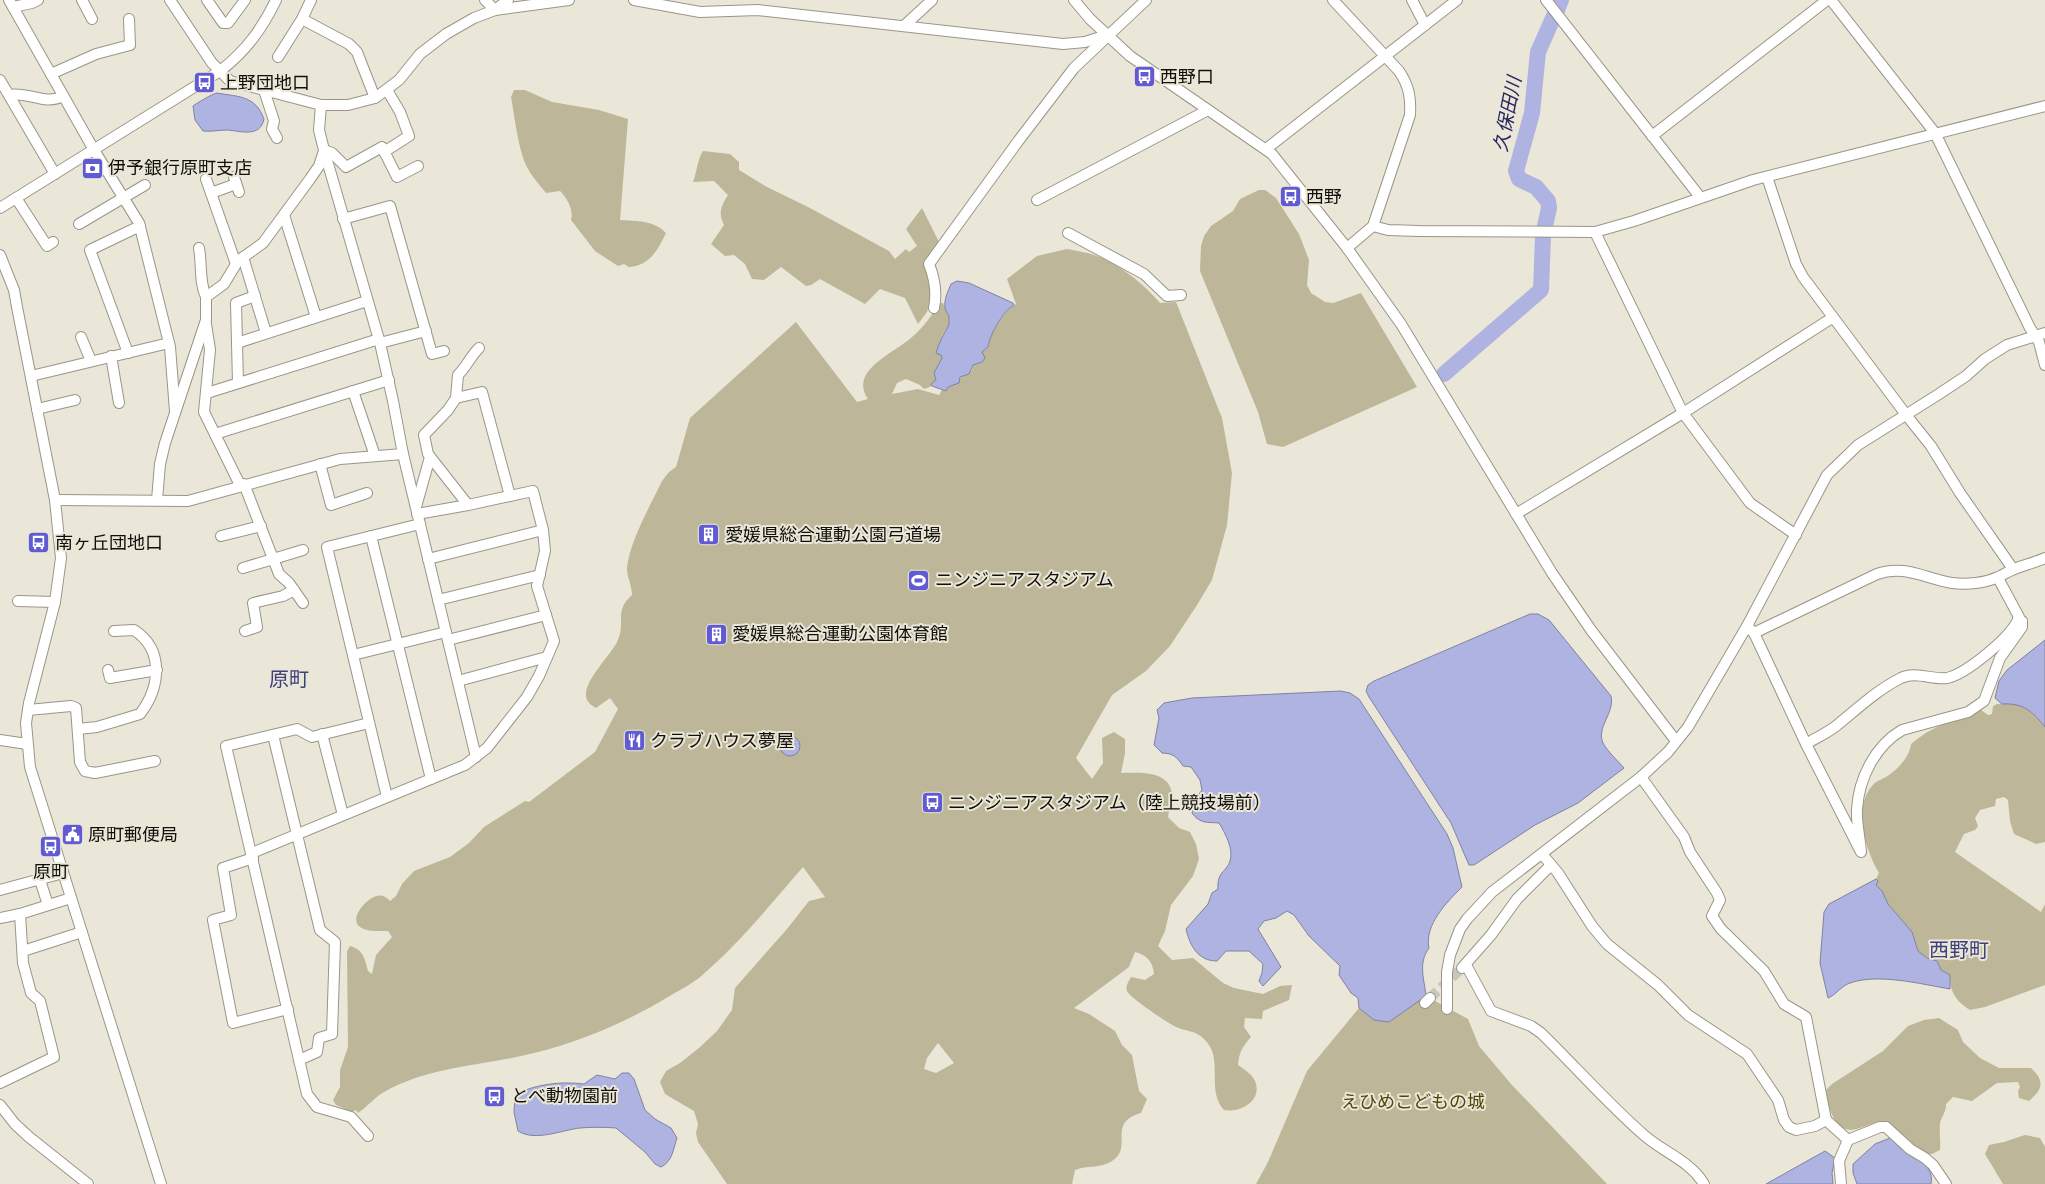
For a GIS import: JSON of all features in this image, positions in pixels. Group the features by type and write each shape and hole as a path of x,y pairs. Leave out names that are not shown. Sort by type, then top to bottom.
{"street":[{"path":"38,0 32,3 11,3 94,150 140,226 169,343 175,411"},
{"path":"82,0 92,18"},
{"path":"170,0 212,63 230,81 321,105 348,105 375,98 399,80 420,54 446,34 474,18 495,10 569,0"},
{"path":"207,0 223,23 228,24 245,0"},
{"path":"0,208 232,62 254,39 264,25 276,0"},
{"path":"278,57 302,19 311,0"},
{"path":"485,0 495,10"},
{"path":"495,10 508,0"},
{"path":"634,0 662,3 700,12 758,10 1063,44 1085,42 1107,35"},
{"path":"904,26 932,0"},
{"path":"1074,0 1130,56 1269,152 1347,248 1401,324 1552,573 1591,630 1676,741"},
{"path":"934,308 936,298 934,277 929,264 1019,140 1069,76 1107,35 1146,0"},
{"path":"1333,0 1386,57 1407,83 1411,98 1410,115 1373,226 1347,248"},
{"path":"1412,0 1425,26"},
{"path":"1269,152 1318,110 1457,0"},
{"path":"1546,0 1700,197"},
{"path":"1652,136 1827,0"},
{"path":"1831,0 1935,134 2030,328 2040,335 2045,365"},
{"path":"51,74 96,54 130,45 129,19"},
{"path":"302,19 349,44 357,52 375,98"},
{"path":"0,80 55,174"},
{"path":"264,90 274,121 272,129 277,138"},
{"path":"384,152 409,136 400,112 387,90"},
{"path":"9,95 19,92 38,99 55,101 63,96"},
{"path":"321,105 319,130 379,341 402,454 476,757"},
{"path":"1373,226 1388,230 1419,231 1595,232 1634,221 1753,180 2045,106"},
{"path":"1037,200 1208,110"},
{"path":"324,150 332,153 346,167 382,147 397,177 418,166"},
{"path":"206,297 224,284 240,261 263,243 319,166 324,150"},
{"path":"1767,177 1796,264 1803,277 1832,318 1931,446 1960,493 2013,569"},
{"path":"206,179 254,296 266,334"},
{"path":"211,193 236,184"},
{"path":"79,224 145,185"},
{"path":"16,198 47,246 53,242"},
{"path":"343,219 390,206 432,354 444,351"},
{"path":"284,215 316,317"},
{"path":"128,352 90,250 140,226"},
{"path":"1595,232 1683,413 1750,503 1796,535"},
{"path":"1068,233 1144,274 1167,296 1181,295"},
{"path":"200,248 202,288 206,297 206,320 210,350 204,412 261,526 279,574 303,603"},
{"path":"0,255 14,290 55,500 61,558 55,602 28,710 26,723 27,744 37,792 161,1184"},
{"path":"238,384 236,303 254,296"},
{"path":"237,342 367,301"},
{"path":"1516,514 1683,413 1832,318"},
{"path":"157,500 162,457 175,411 206,320"},
{"path":"207,393 379,341 426,331"},
{"path":"1447,1009 1447,979 1450,955 1460,929 1473,911 1492,892 1641,777 1659,761 1688,727 1751,629 1827,475 1858,446 1966,376 1984,359 2008,345 2040,335"},
{"path":"81,337 91,361"},
{"path":"31,376 169,343"},
{"path":"468,505 428,454 424,435 448,410 456,398 458,375 468,366 468,359 479,348"},
{"path":"111,356 119,403"},
{"path":"215,434 388,380"},
{"path":"353,391 376,456"},
{"path":"456,398 482,392 510,496"},
{"path":"37,409 75,400"},
{"path":"55,500 188,500 340,459 402,454"},
{"path":"418,515 430,457"},
{"path":"320,464 331,505 367,493"},
{"path":"288,1009 233,1023 213,920 231,915 223,868 343,815 387,797 431,779 465,765 487,748 527,697 554,642 537,586 545,552 543,530 533,491 418,515 371,536 327,547 387,797"},
{"path":"221,536 261,526"},
{"path":"428,559 543,530"},
{"path":"371,536 431,779"},
{"path":"243,568 304,550"},
{"path":"1751,629 1889,569 1902,570 1953,583 1974,584 1998,578 2013,569 2031,565 2045,558"},
{"path":"438,600 540,575"},
{"path":"1806,744 1834,727 1885,687 1903,677 1912,675 1945,678 1960,672 1999,644 2016,625 2019,617 1998,578"},
{"path":"245,631 257,628 253,603 283,596 294,590"},
{"path":"18,601 55,602"},
{"path":"353,655 398,644 546,616"},
{"path":"1751,629 1806,744 1861,852 1857,811 1858,799 1866,770 1874,756 1892,735 1902,730 1968,712 1984,700 2000,658 2022,627 2022,621 2018,620"},
{"path":"78,729 97,727 140,714 157,678 158,670 152,651 139,633 134,630 114,631"},
{"path":"458,681 547,657"},
{"path":"108,670 110,678 158,670"},
{"path":"28,710 72,706 76,708 80,762 85,772 95,772 155,760"},
{"path":"368,1136 351,1117 317,1107 312,1102 304,1085 253,856 226,746 297,728 312,737 369,723"},
{"path":"322,734 343,815"},
{"path":"273,735 320,930 335,942 332,1034 319,1038 317,1052 299,1060"},
{"path":"0,740 27,744"},
{"path":"1641,777 1684,837 1690,852 1717,892 1720,900 1712,916 1716,922 1764,972 1784,1004 1806,1017 1826,1120 1848,1140"},
{"path":"1542,854 1558,873 1592,926 1607,944 1658,985 1688,1015 1747,1054 1778,1100 1784,1120 1789,1128 1796,1130 1815,1126 1826,1120"},
{"path":"1551,865 1517,899 1464,967 1491,1011 1531,1026 1541,1033 1629,1122 1665,1151 1688,1165 1698,1174 1704,1184"},
{"path":"0,890 63,873"},
{"path":"40,880 48,905"},
{"path":"0,918 20,914 71,898"},
{"path":"0,1083 54,1057 40,1001 31,994 23,951 20,914"},
{"path":"23,951 82,932"},
{"path":"0,1105 28,1137 88,1184"},
{"path":"1840,1184 1839,1161 1848,1140 1880,1127 1886,1127 1910,1149 1925,1158 1946,1184"}],"green space":[{"path":"514,90 525,90 552,102 599,110 628,119 620,220 650,223 666,233 656,251 642,264 629,267 624,264 618,266 595,251 571,220 571,208 563,194 560,191 546,193 536,181 527,167 519,142 511,97"},
{"path":"703,151 730,154 739,162 739,170 767,187 889,251 895,259 906,249 909,252 917,246 906,229 922,208 939,242 926,262 932,283 932,305 929,306 918,324 905,298 880,289 865,304 820,279 806,286 781,267 764,280 752,279 745,264 734,255 725,256 711,244 724,225 721,210 728,195 714,181 693,182 699,158"},
{"path":"1259,190 1265,190 1276,198 1299,234 1309,260 1307,285 1311,293 1325,302 1333,303 1361,293 1417,387 1283,447 1267,444 1258,412 1200,271 1201,246 1204,236 1211,226 1233,211 1240,199"},
{"path":"1067,249 1091,254 1112,263 1130,275 1160,303 1176,302 1222,418 1232,473 1227,525 1212,580 1170,646 1146,671 1112,695 1076,758 1092,779 1103,763 1102,738 1114,732 1125,739 1125,753 1121,773 1152,774 1165,780 1172,793 1168,817 1179,828 1190,832 1196,844 1199,859 1193,876 1171,905 1165,931 1158,946 1172,960 1193,958 1223,983 1234,988 1263,994 1280,986 1292,985 1289,1000 1263,1011 1262,1019 1245,1018 1244,1027 1251,1037 1239,1056 1238,1065 1254,1078 1257,1088 1253,1100 1237,1110 1224,1110 1216,1093 1213,1055 1204,1039 1197,1034 1172,1025 1135,999 1127,991 1126,987 1131,977 1145,980 1154,974 1149,960 1135,952 1129,967 1074,1008 1089,1014 1115,1031 1122,1045 1132,1055 1139,1091 1147,1099 1141,1113 1131,1117 1125,1123 1122,1129 1121,1149 1118,1155 1112,1161 1103,1165 1075,1170 1072,1184 727,1184 698,1142 696,1133 698,1124 694,1111 665,1094 660,1082 666,1071 680,1063 717,1031 732,1010 735,988 809,901 825,897 803,867 727,952 699,978 657,1004 606,1029 552,1048 438,1072 402,1083 384,1092 358,1113 356,1110 352,1112 336,1105 333,1100 340,1087 340,1070 348,1047 347,951 350,946 358,950 363,956 368,971 372,974 376,955 392,937 388,931 363,929 360,927 356,918 358,912 367,902 378,896 384,896 390,901 396,896 402,884 414,871 450,857 469,843 484,827 525,801 529,802 595,752 618,709 610,698 596,708 586,698 587,687 616,644 621,630 621,613 626,601 632,595 627,568 632,547 662,481 676,467 690,418 796,322 857,402 868,399 863,389 864,379 869,371 876,363 916,333 939,303 943,303 949,316 949,325 942,336 942,358 934,373 936,380 931,384 932,386 924,389 920,385 906,379 897,383 892,394 918,389 939,395 942,390 946,391 948,387 972,370 973,365 982,362 982,352 988,347 989,341 1002,317 1016,304 1007,279 1037,256","holes":["938,1043 954,1063 936,1073 924,1069 927,1058"]},
{"path":"2015,703 2032,712 2045,727 2045,842 2036,844 2014,834 2010,821 2008,800 2004,797 1996,799 1995,806 1980,810 1975,818 1978,826 1975,830 1964,834 1955,852 2041,912 2045,904 2045,985 1985,1007 1970,1010 1954,995 1950,975 1941,970 1937,961 1927,958 1918,951 1912,932 1888,904 1882,891 1876,885 1879,873 1865,840 1862,814 1868,791 1876,782 1886,777 1898,767 1906,758 1911,744 1927,732 1981,710 1988,715 1992,714 1993,706 1997,704"},
{"name":"えひめこどもの城","path":"1426,996 1468,1019 1479,1046 1511,1084 1607,1184 1256,1184 1268,1162 1307,1071 1359,1008 1374,1020"},
{"path":"1939,1018 1958,1030 1963,1042 1980,1058 1999,1068 2031,1068 2040,1081 2037,1093 2029,1101 2019,1098 2018,1091 2020,1087 2018,1082 1997,1083 1972,1101 1953,1097 1946,1104 1941,1121 1940,1150 1932,1154 1925,1154 1888,1122 1849,1130 1838,1124 1828,1104 1826,1090 1832,1084 1883,1051 1908,1026 1924,1020"},
{"path":"2025,1135 2040,1138 2045,1147 2045,1184 2003,1184 1985,1154 1989,1145"}],"water":[{"path":"217,93 251,101 256,105 264,119 262,125 258,129 249,132 227,130 203,131 195,120 193,106"},
{"path":"957,281 969,283 1014,305 998,323 988,347 982,352 985,358 982,362 973,365 969,374 960,377 959,383 948,387 946,391 931,384 936,380 934,373 942,358 941,355 936,353 937,349 949,325 949,316 945,308 946,297 951,284"},
{"path":"1530,614 1538,614 1549,620 1611,696 1612,702 1601,737 1607,750 1624,768 1578,803 1535,825 1474,865 1469,865 1451,823 1366,691 1368,685 1374,681"},
{"path":"2045,640 2045,727 2027,709 2016,705 2002,704 1995,698 1999,681 2007,670"},
{"path":"1341,691 1350,693 1359,699 1447,834 1453,848 1462,887 1438,914 1430,931 1428,939 1429,948 1423,965 1426,996 1389,1022 1374,1020 1359,1008 1358,998 1351,993 1339,975 1340,966 1309,936 1294,915 1287,911 1276,918 1264,921 1258,929 1281,967 1263,986 1259,981 1263,964 1249,951 1226,951 1217,961 1205,958 1196,951 1186,929 1208,904 1212,893 1218,889 1220,875 1230,861 1230,846 1219,823 1201,821 1192,813 1196,798 1202,790 1200,780 1191,767 1183,766 1174,756 1162,753 1154,745 1159,718 1157,710 1164,703 1192,698"},
{"path":"790,736 797,739 800,746 797,753 790,756 783,753 780,746 783,739"},
{"path":"1876,879 1878,881 1876,885 1882,891 1888,904 1912,932 1918,951 1927,958 1937,961 1941,970 1950,975 1950,989 1900,980 1873,979 1850,983 1828,998 1820,963 1824,912 1829,904"},
{"path":"622,1073 629,1073 634,1079 645,1110 655,1119 671,1128 677,1138 670,1158 661,1167 655,1164 645,1152 616,1128 580,1128 540,1135 525,1134 518,1131 514,1112 515,1095 531,1088 548,1084 584,1084 597,1075 615,1079"},
{"path":"1890,1138 1929,1169 1931,1184 1857,1184 1853,1173 1853,1164 1875,1144"},
{"path":"1825,1151 1835,1158 1832,1173 1833,1184 1766,1184"}],"waterway":[{"name":"久保田川","path":"1557,10 1561,0"},
{"name":"久保田川","path":"1444,374 1541,290 1543,235 1549,208 1548,201 1536,187 1519,179 1516,171 1532,113 1538,52 1554,16"}],"tunnel":[{"path":"1430,998 1462,968"}],"place":[{"name":"西野口","path":"1144,77"},
{"name":"上野団地口","path":"204,83"},
{"name":"伊予銀行原町支店","path":"92,168"},
{"name":"西野","path":"1290,197"},
{"name":"愛媛県総合運動公園弓道場","path":"709,535"},
{"name":"南ヶ丘団地口","path":"39,543"},
{"name":"ニンジニアスタジアム","path":"919,580"},
{"name":"愛媛県総合運動公園体育館","path":"716,634"},
{"name":"クラブハウス夢屋","path":"634,741"},
{"name":"ニンジニアスタジアム（陸上競技場前）","path":"932,803"},
{"name":"原町郵便局","path":"72,835"},
{"name":"原町","path":"51,847"},
{"name":"とべ動物園前","path":"495,1096"}],"district":[{"name":"原町","path":"289,679"},
{"name":"西野町","path":"1959,950"}]}
